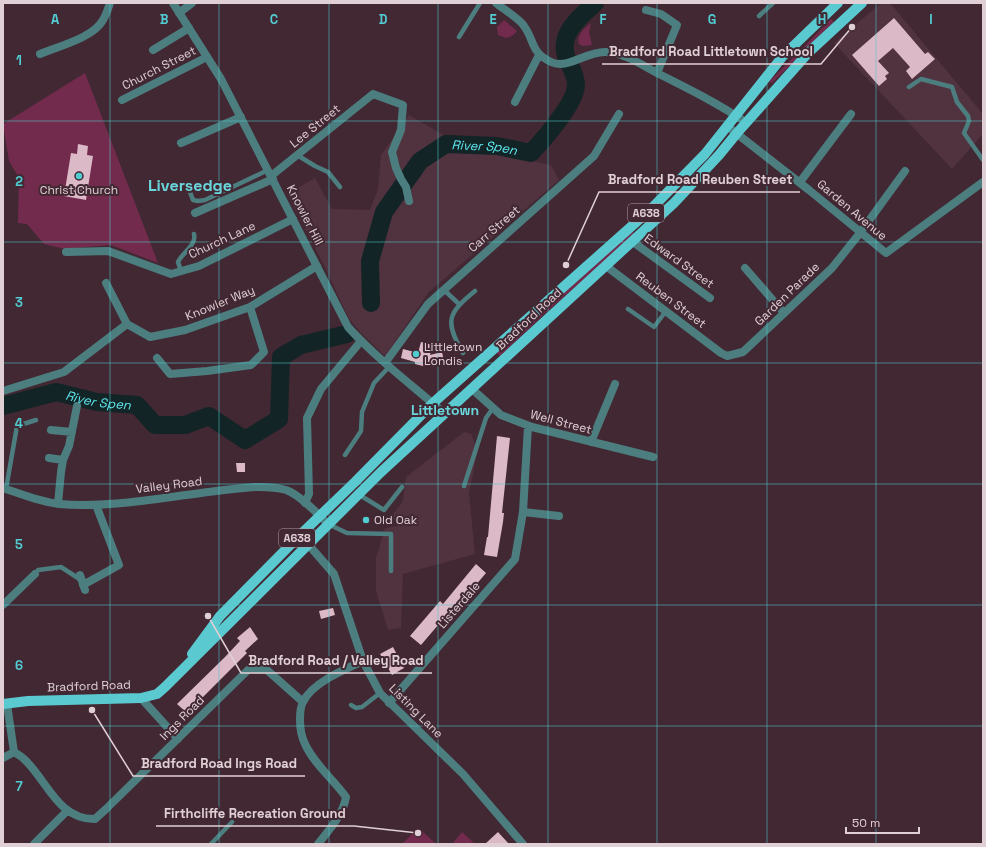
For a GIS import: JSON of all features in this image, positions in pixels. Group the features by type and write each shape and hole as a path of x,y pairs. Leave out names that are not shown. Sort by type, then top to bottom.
{"main road":[{"name":"Bradford Road","path":"171,681 220,616 300,534 361,476 433,403 651,209 705,154 783,56 838,3"},
{"name":"Bradford Road","path":"5,704 28,701 141,698 157,694 227,627 358,494 674,204 809,52 862,3"}],"street":[{"path":"40,54 66,45 90,34 102,22 110,3"},
{"name":"Knowler Hill","path":"173,3 221,79 348,327 387,365 445,414"},
{"path":"179,13 192,3"},
{"path":"496,3 524,26 539,55 552,62 559,65 574,61 589,54 605,52 620,54 681,85 747,123"},
{"path":"646,10 660,14 677,25 657,73"},
{"path":"153,50 189,28"},
{"path":"515,102 539,55"},
{"name":"Church Street","path":"122,100 207,57"},
{"name":"Lee Street","path":"195,213 270,175 373,94 403,105 401,130 392,152 401,179 406,187 409,201"},
{"name":"Carr Street","path":"387,365 428,304 594,156 619,114"},
{"path":"800,182 850,114"},
{"path":"182,143 241,118"},
{"name":"Garden Avenue","path":"727,126 800,182 886,253 983,182"},
{"name":"Garden Parade","path":"721,353 727,356 743,352 832,268 905,171"},
{"name":"Church Lane","path":"66,252 108,251 171,274 199,266 293,219"},
{"name":"Edward Street","path":"633,242 710,298"},
{"name":"Knowler Way","path":"127,324 150,337 185,330 250,307 317,266"},
{"name":"Reuben Street","path":"606,266 721,353"},
{"path":"745,268 784,313"},
{"path":"3,390 64,372 127,324 106,283"},
{"path":"157,358 170,374 251,365 264,352 250,307"},
{"path":"306,503 309,494 307,418 321,389 361,341"},
{"path":"591,442 615,384"},
{"name":"Well Street","path":"472,389 501,415 528,426 653,457"},
{"path":"58,504 63,460 69,446 77,406"},
{"name":"Listerdale","path":"389,703 515,559 523,512 528,426"},
{"path":"51,430 72,432"},
{"path":"50,458 63,460"},
{"name":"Valley Road","path":"4,489 58,504 106,505 264,487 287,490 306,503 328,524"},
{"path":"82,583 118,565 96,505"},
{"path":"523,512 559,516"},
{"name":"Listing Lane","path":"300,534 334,574 363,661 380,693 463,774 524,844"},
{"path":"3,605 36,572"},
{"path":"318,844 344,807 346,797 316,761 305,744 300,730 300,707 307,694 323,682 341,671 363,661"},
{"name":"Ings Road","path":"14,752 24,759 67,811 85,819 95,819 250,669 267,670 303,702"},
{"path":"141,698 178,739"},
{"path":"3,758 14,752 5,704"},
{"path":"34,844 67,811"}],"lane":[{"path":"459,37 480,3"},
{"path":"759,16 773,3"},
{"path":"909,87 921,80 952,87 957,102 968,116 969,121 964,133 983,160"},
{"path":"297,155 328,172 340,186"},
{"path":"187,184 193,200 198,201 205,200 270,175"},
{"path":"181,271 178,262 181,256 194,242 194,234"},
{"path":"444,290 459,304"},
{"path":"463,353 456,342 451,321 452,314 459,304 475,291"},
{"path":"628,309 654,327 666,311"},
{"path":"345,455 361,431 362,412 374,383 387,365"},
{"path":"464,486 486,418 493,408"},
{"path":"4,489 17,426 36,420"},
{"path":"358,494 384,510 402,487"},
{"path":"328,524 347,533 391,534 391,571"},
{"path":"36,572 61,567 82,583"},
{"path":"350,705 356,708 362,707 380,693"},
{"path":"211,844 232,822"}],"shaded area":[{"path":"881,3 890,3 983,114 983,134 952,169 834,43"},
{"path":"831,19 834,22 772,83 769,82"},
{"path":"504,20 517,31 512,36 506,38 498,35 497,27"},
{"path":"591,23 589,32 592,45 583,46 579,44 578,41 581,32"},
{"path":"85,73 158,263 111,245 65,249 44,244 27,224 18,223 19,178 9,161 3,124"},
{"path":"409,115 447,137 474,149 551,165 559,180 429,292 385,356 349,319 323,263 287,194 315,178 332,209 370,210 378,189 381,155"},
{"path":"632,231 635,235 544,314 500,356 495,351"},
{"path":"464,432 471,434 478,450 469,493 475,554 403,574 401,628 388,630 376,591 376,558 385,528 398,526 397,521 391,517 403,501 406,477"},
{"path":"419,828 436,844 402,844"},
{"path":"462,832 475,844 452,844"}],"building":[{"path":"894,18 925,54 928,52 935,59 912,79 906,71 910,67 893,48 878,61 889,73 885,76 887,79 879,86 852,55"},
{"name":"Christ Church","path":"78,144 88,146 87,155 93,156 86,200 64,196 71,153 77,154"},
{"name":"Littletown Londis","path":"421,342 433,345 430,355 442,352 444,361 427,365 427,367 401,358 403,349 418,353"},
{"path":"497,436 510,438 502,513 504,513 497,557 484,555 488,537"},
{"path":"236,463 245,463 245,472 237,472"},
{"path":"476,564 486,573 458,606 456,604 421,645 410,636 440,601 443,604"},
{"path":"333,608 335,615 321,619 319,611"},
{"path":"250,627 258,639 245,651 247,653 187,713 177,704 225,657 240,641 237,638"},
{"path":"393,647 404,668 392,675 380,654"},
{"path":"498,832 509,844 485,844"}],"waterway":[{"name":"River Spen","path":"371,303 370,261 384,212 420,161 446,144 497,146 531,153 558,121 575,93 576,81 566,56 565,40 572,26 595,3"},
{"name":"River Spen","path":"3,406 56,392 97,402 137,405 155,425 185,425 209,416 245,440 279,419 281,357 301,345 347,334"}],"place":[{"name":"Bradford Road Littletown School","path":"852,27"},
{"name":"Christ Church","path":"79,176"},
{"name":"Bradford Road Reuben Street","path":"566,265"},
{"name":"Littletown Londis","path":"416,354"},
{"name":"Old Oak","path":"366,520"},
{"name":"Bradford Road / Valley Road","path":"208,616"},
{"name":"Bradford Road Ings Road","path":"92,710"},
{"name":"Firthcliffe Recreation Ground","path":"418,833"}],"district":[{"name":"Liversedge","path":"190,185"},
{"name":"Littletown","path":"445,410"}]}
